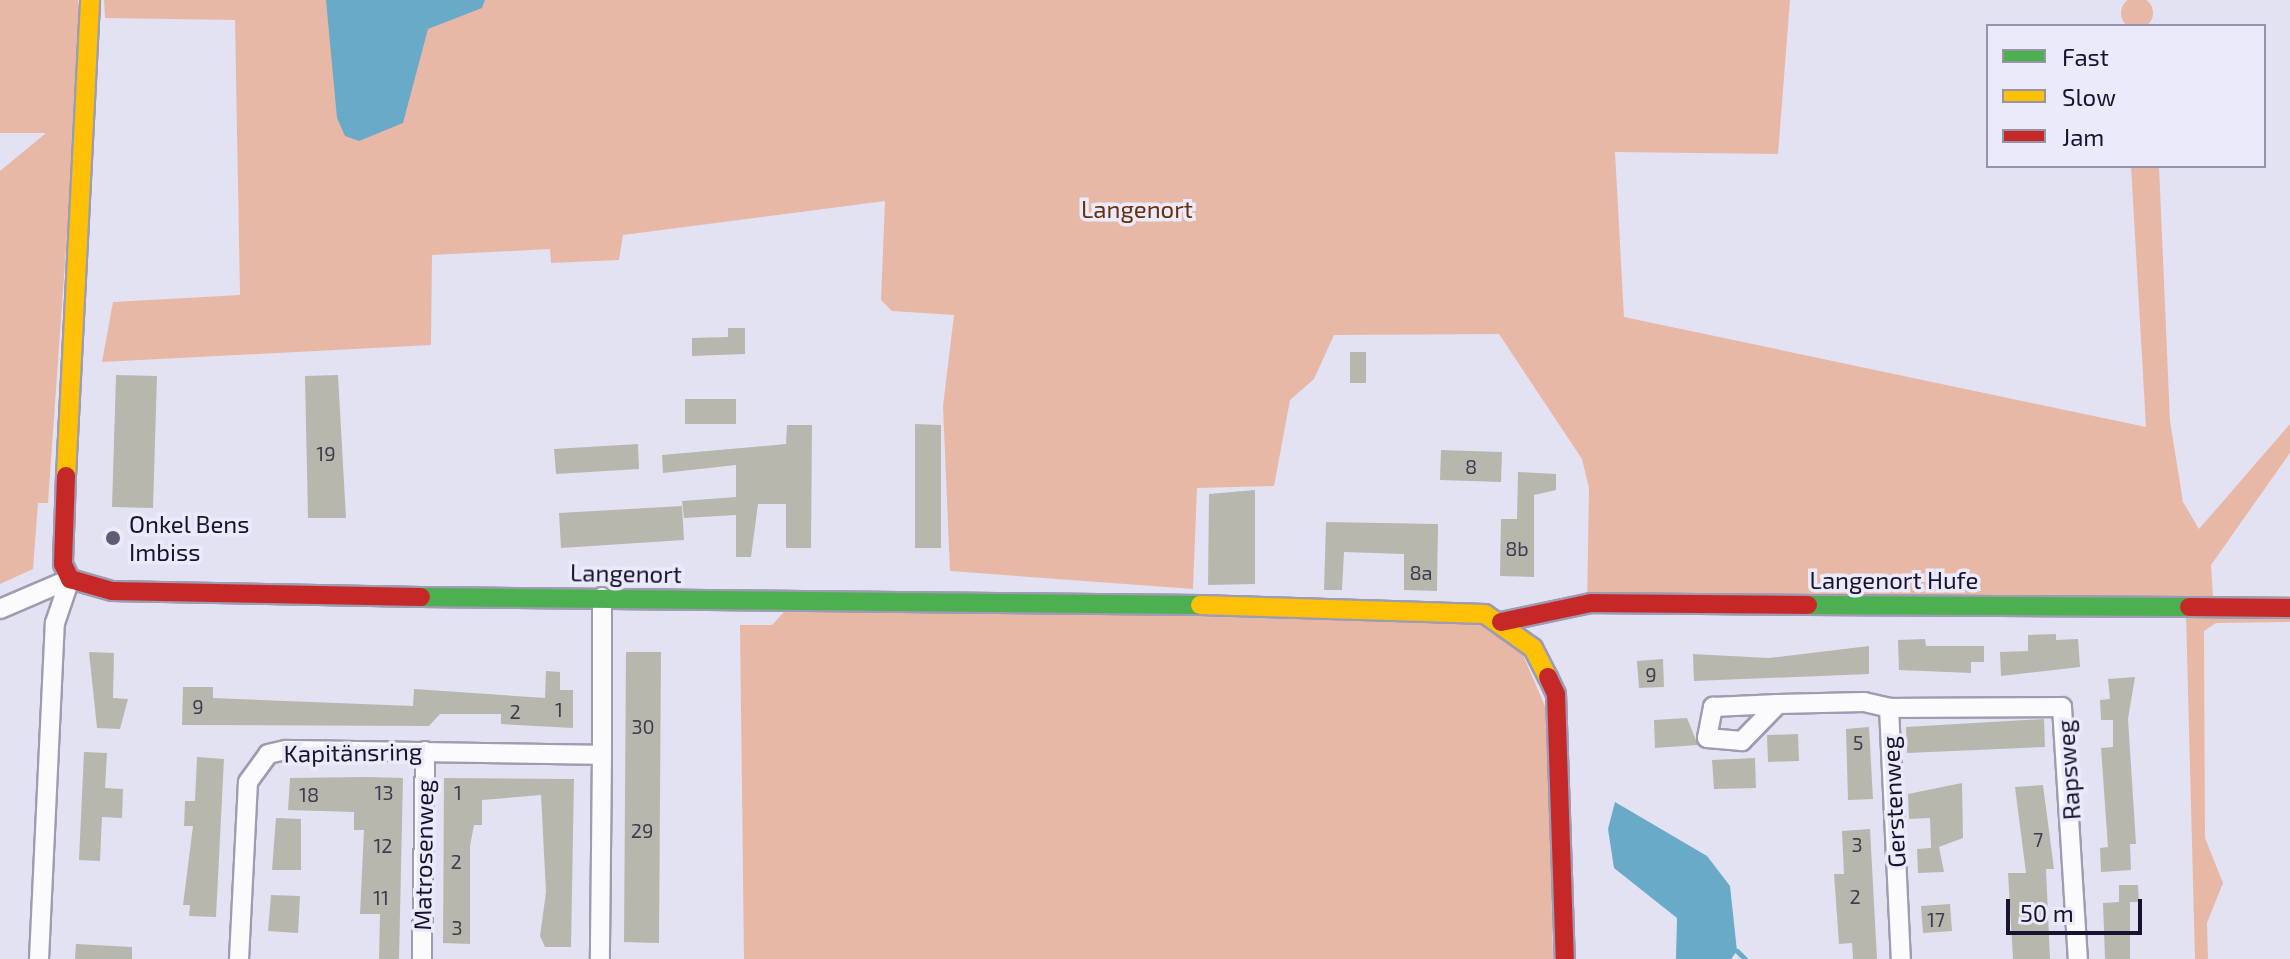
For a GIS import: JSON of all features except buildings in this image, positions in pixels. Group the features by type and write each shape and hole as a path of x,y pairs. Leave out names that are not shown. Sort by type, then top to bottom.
{"street":[{"path":"39,959 55,623 70,579 63,550 90,0"},
{"path":"0,609 70,579"},
{"name":"Langenort","path":"70,579 112,591 1431,607 1508,626"},
{"path":"600,959 602,597"},
{"name":"Langenort Hufe","path":"1508,626 1591,603 2290,608"},
{"path":"1508,626 1533,648 1556,694 1565,959"},
{"name":"Gerstenweg","path":"1778,704 1889,708 1901,959"},
{"name":"Rapsweg","path":"1889,708 2062,707 2078,959"},
{"name":"Kapitänsring","path":"239,959 255,766 286,750 602,755"},
{"name":"Matrosenweg","path":"422,959 425,751"}],"green space":[{"path":"2130,-1 2144,-1 2152,7 2152,19 2148,24 2126,24 2122,19 2122,7"},
{"path":"0,0 78,0 80,50 48,503 38,503 33,569 0,584 0,171 46,133 0,133"},
{"name":"Langenort","path":"104,0 1790,0 1778,154 1615,152 1624,317 2146,427 2131,168 2159,168 2170,421 2183,502 2199,529 2290,424 2290,453 2211,565 2213,596 2290,596 2290,622 2216,623 2204,631 2205,838 2223,883 2207,923 2208,959 2195,959 2186,614 1587,609 1589,488 1582,459 1499,334 1334,335 1314,379 1290,400 1274,486 1197,488 1193,589 950,571 943,406 954,315 892,311 881,300 885,201 623,235 619,260 551,263 550,249 432,255 431,345 102,362 113,302 240,295 235,20 105,18"},
{"path":"784,612 1463,618 1499,632 1520,648 1547,711 1553,959 744,959 740,625 772,625"}],"water":[{"path":"326,0 485,0 482,8 428,29 403,123 359,141 345,136 337,118"},
{"path":"1615,802 1707,856 1730,886 1737,951 1731,959 1676,959 1677,918 1614,868 1608,829"}],"waterway":[{"path":"1737,951 1745,959"}],"traffic: fast":[{"path":"421,597 1200,605"},
{"path":"1808,605 2189,607"}],"traffic: slow":[{"path":"66,476 90,0"},
{"path":"1200,605 1485,614 1533,648 1548,677"}],"traffic: jam":[{"path":"66,476 63,564 70,579 112,591 421,597"},
{"path":"1501,622 1591,603 1808,605"},
{"path":"2189,607 2290,608"},
{"path":"1548,677 1556,694 1565,959"}],"place":[{"name":"Onkel Bens Imbiss","path":"113,538"}]}
